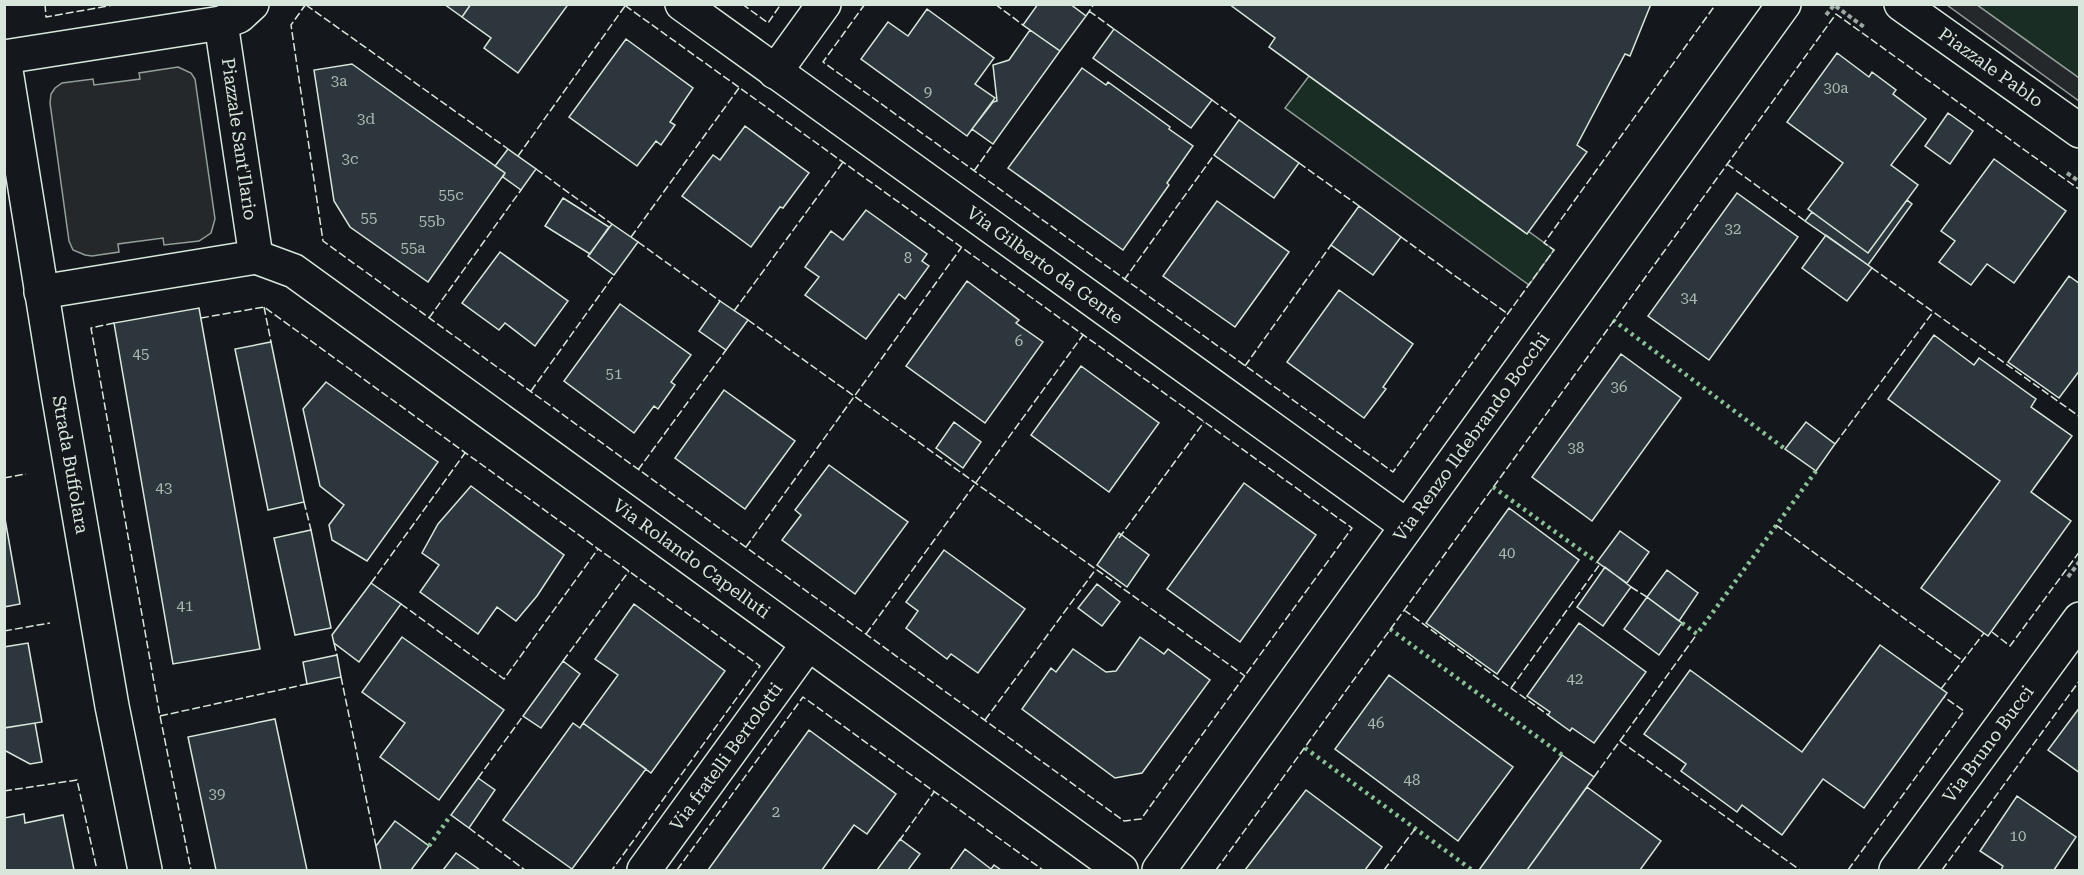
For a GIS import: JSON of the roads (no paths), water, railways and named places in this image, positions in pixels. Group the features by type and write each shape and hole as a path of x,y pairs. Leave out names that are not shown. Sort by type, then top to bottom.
{"street":[{"path":"4,58 221,23 239,16 252,4"},
{"name":"Via Gilberto da Gente","path":"682,4 1407,526"},
{"path":"775,72 824,4"},
{"name":"Via Renzo Ildebrando Bocchi","path":"1159,870 1784,4"},
{"name":"Piazzale Pablo","path":"1901,4 2079,131"},
{"name":"Piazzale Sant'Ilario","path":"221,23 256,257"},
{"name":"Strada Buffolara","path":"4,58 40,292 112,706 145,870"},
{"path":"40,292 256,257"},
{"name":"Via Rolando Capelluti","path":"256,257 294,272 1121,870"},
{"name":"Via Bruno Bucci","path":"1896,870 2079,619"},
{"name":"Via fratelli Bertolotti","path":"644,870 808,644"}]}
